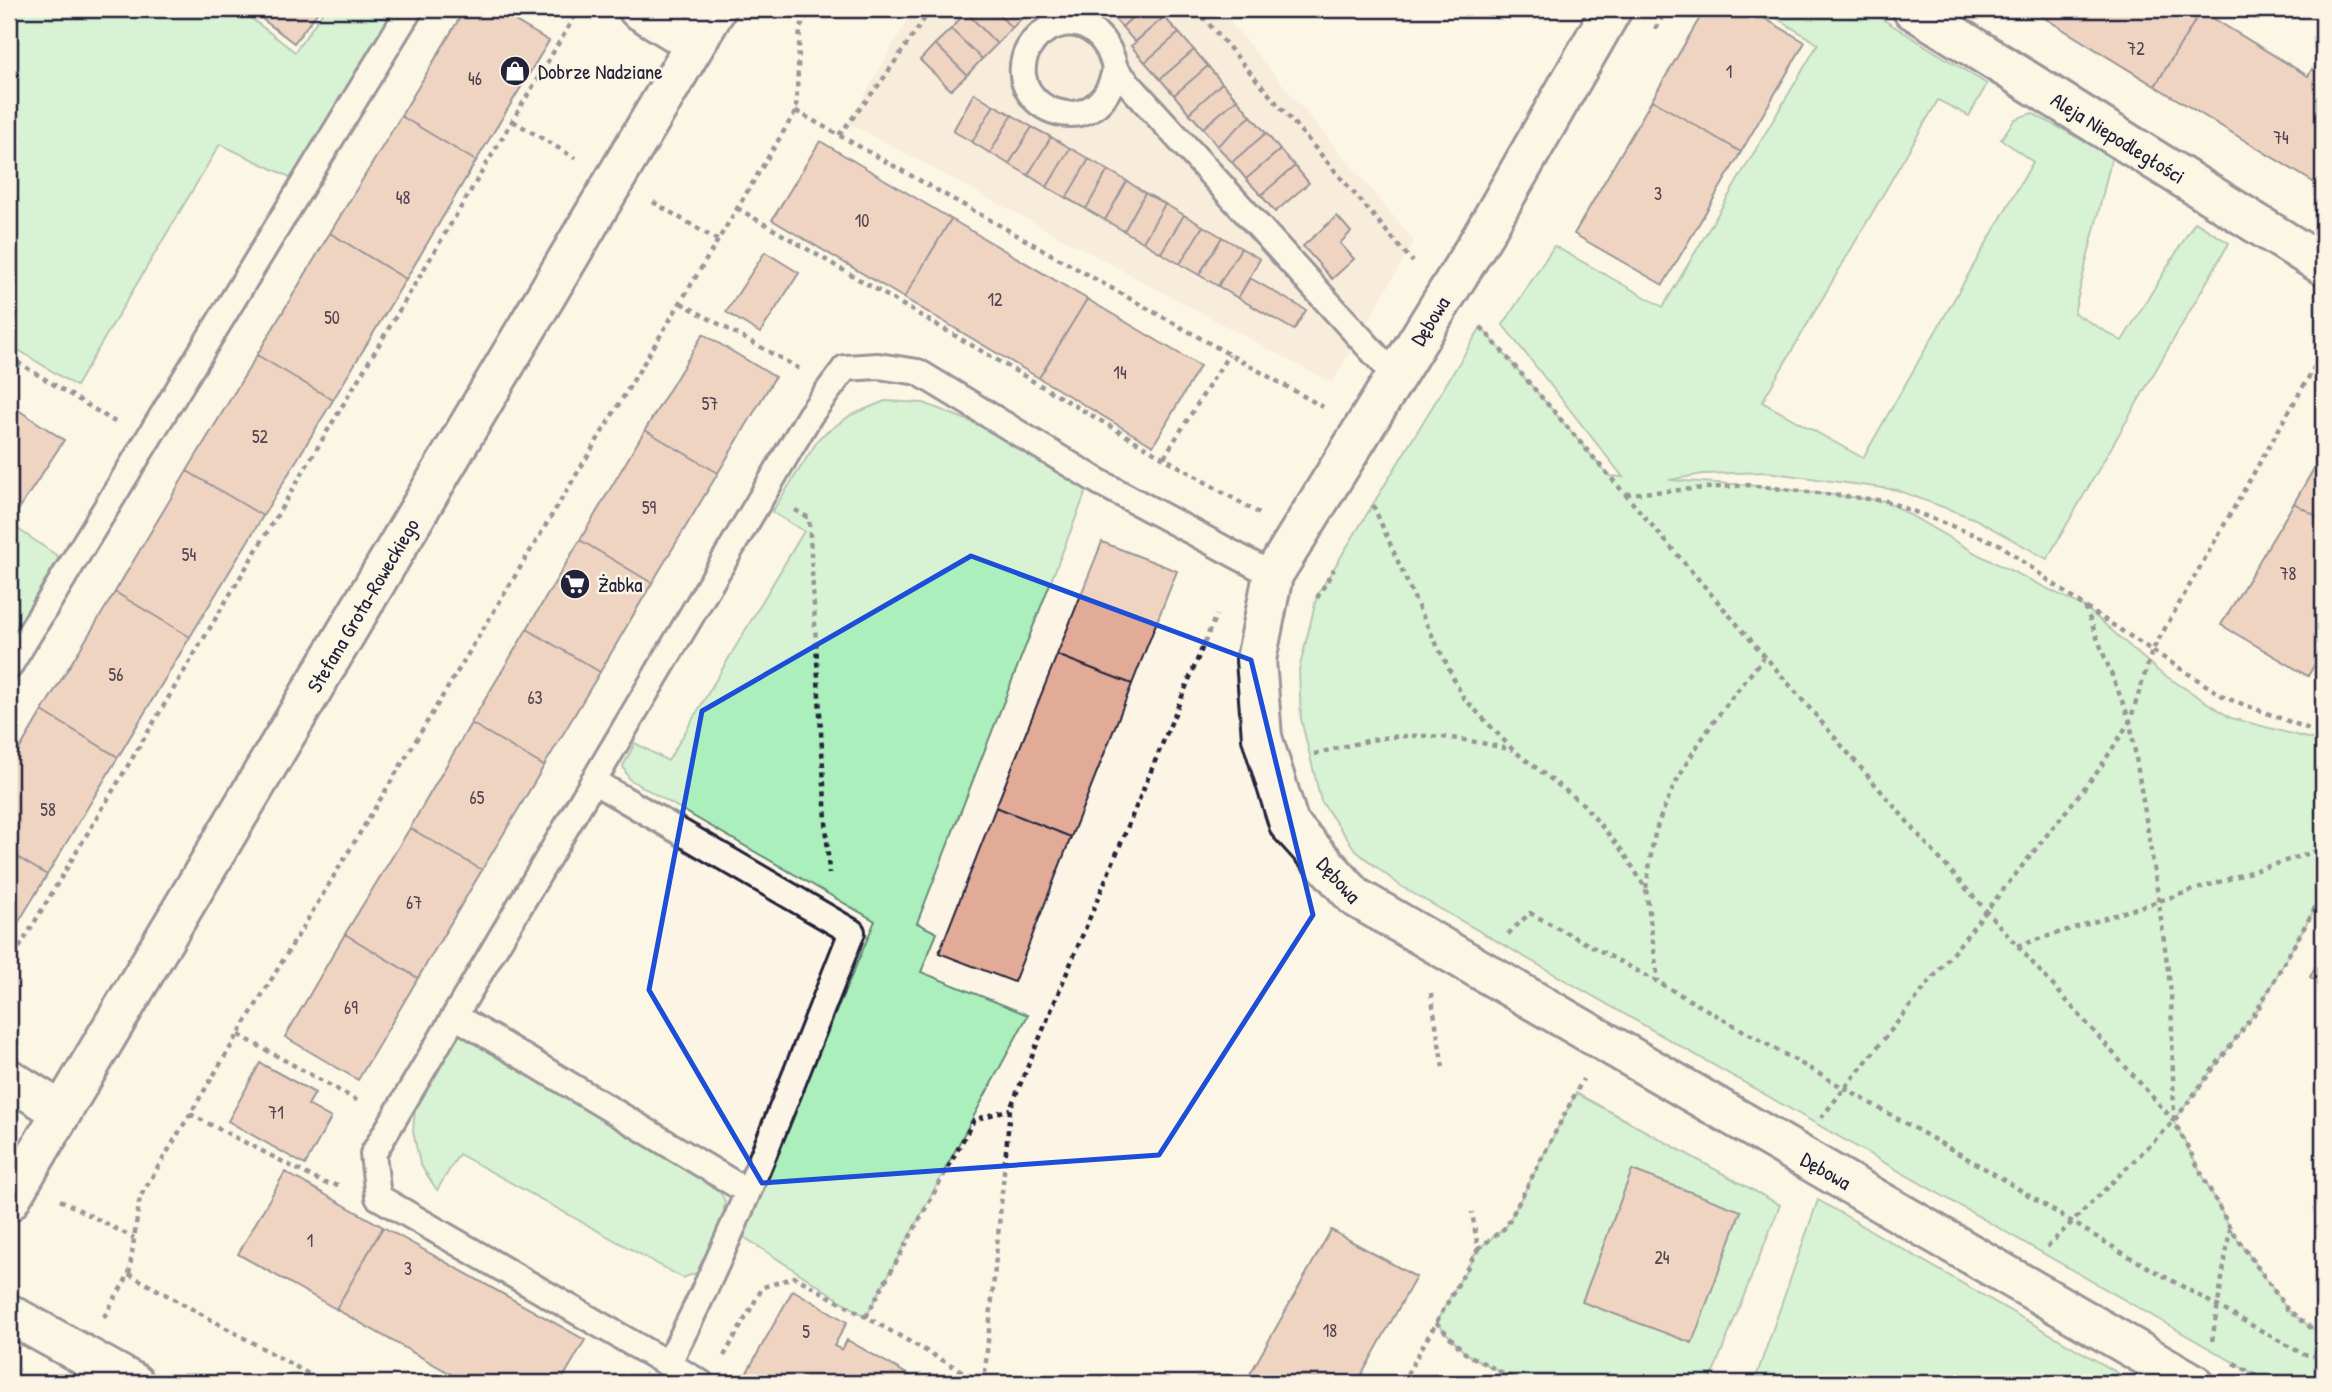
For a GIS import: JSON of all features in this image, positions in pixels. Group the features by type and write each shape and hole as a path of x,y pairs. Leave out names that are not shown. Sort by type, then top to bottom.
{"street":[{"path":"638,9 695,44"},
{"name":"Stefana Grota-Roweckiego","path":"16,1190 716,9"},
{"name":"Dębowa","path":"1612,9 1483,235 1395,377 1260,567 1256,660 1262,737 1289,824 1355,897 2193,1383"},
{"name":"Aleja Niepodległości","path":"1912,9 2323,265"},
{"path":"9,1079 62,1112"},
{"path":"9,1314 134,1383"}],"lane":[{"path":"9,667 410,9"},
{"path":"1115,69 1395,377"},
{"path":"701,1383 378,1197 373,1154 810,415 845,368 878,366 918,372 1100,482 1260,567"},
{"path":"593,781 852,932 748,1192 704,1293 668,1364"},
{"path":"455,1016 748,1192"}],"path":[{"path":"9,965 579,9"},
{"path":"325,1383 129,1274 140,1197 796,111 800,28 810,9"},
{"path":"839,135 881,82 931,9"},
{"path":"1196,9 1415,266"},
{"path":"1653,32 1667,9"},
{"path":"796,111 1331,412"},
{"path":"737,208 1270,519"},
{"path":"681,303 831,386"},
{"path":"1474,338 1488,315"},
{"path":"1481,327 1986,913 2174,1121 2230,1228 2287,1310 2323,1337"},
{"path":"1816,1124 2098,771 2130,721 2152,651 2323,352"},
{"path":"1164,458 1229,354"},
{"path":"9,357 147,441"},
{"path":"1625,494 1748,485 1886,501 1999,544 2085,607 2226,698 2323,734"},
{"path":"764,492 809,518 829,880 814,910"},
{"path":"1367,515 1373,505 1419,609 1463,697 1513,750 1583,804 1624,853 1646,889"},
{"path":"722,1359 763,1287 795,1277 983,1383 1010,1110 1228,587 1260,567"},
{"path":"1314,609 1317,596 1335,568"},
{"path":"2085,607 2130,721 2171,992 2174,1121"},
{"path":"1658,982 1646,889 1657,827 1680,771 1724,708 1765,657"},
{"path":"1310,755 1379,739 1424,736 1471,740 1513,750"},
{"path":"2017,946 2323,849"},
{"path":"2042,1252 2174,1121 2258,1009 2323,894"},
{"path":"1506,937 1530,913 1845,1088 2217,1306 2304,1354 2323,1357"},
{"path":"1429,984 1443,1068"},
{"path":"239,1035 393,1120"},
{"path":"1402,1383 1478,1249 1506,1227 1586,1071"},
{"path":"866,1317 974,1120 1010,1110"},
{"path":"190,1114 324,1183 377,1189"},
{"path":"16,1190 134,1238"},
{"path":"1472,1212 1478,1249"},
{"path":"2210,1349 2230,1228"},
{"path":"1436,1322 1465,1353 1521,1383"},
{"path":"2222,1356 2270,1383"}],"highlighted area":[{"path":"971,556 1251,660 1313,915 1159,1155 762,1183 649,990 702,711"}],"shaded area":[{"path":"914,9 1219,9 1414,241 1332,383 849,123"}],"green space":[{"path":"9,9 239,9 295,52 325,9 397,9 294,179 220,144 76,386 9,344"},
{"path":"1762,9 1866,9 1987,84 1969,116 1938,100 1762,402 1863,458 2033,162 2001,139 2015,119 2032,113 2112,156 2074,313 2122,341 2195,222 2229,243 2047,559 1975,519 1897,490 1767,472 1703,474 1669,480 1748,485 1886,501 1979,555 2085,607 2158,671 2231,718 2323,742 2323,894 2258,1009 2174,1121 2230,1228 2287,1309 2323,1337 2323,1383 2270,1383 1402,887 1356,851 1321,801 1301,719 1299,670 1317,596 1481,327 1609,476 1623,477 1503,325 1554,246 1663,307 1818,44"},
{"path":"885,401 924,403 982,426 1089,484 917,923 937,933 921,972 1028,1015 866,1317 741,1235 875,921 629,779 623,766 635,743 668,761 804,531 772,512 820,437 851,415"},
{"path":"9,523 59,557 9,640"},
{"path":"457,1031 716,1186 725,1201 723,1217 699,1272 683,1278 459,1154 437,1190 420,1164 413,1131 415,1109"},
{"path":"1576,1093 1780,1205 1709,1383 1521,1383 1465,1353 1436,1322 1478,1249 1506,1227"},
{"path":"1818,1200 2135,1383 1754,1383"}],"building":[{"path":"249,9 320,9 294,43"},
{"path":"465,9 495,9 549,41 476,161 401,116"},
{"path":"970,9 993,9 1012,28 997,44 966,12"},
{"path":"993,9 1025,9 1028,12 1012,28"},
{"path":"1113,9 1141,9 1122,27 1109,13"},
{"path":"1141,9 1157,9 1164,17 1135,42 1122,27"},
{"path":"1705,9 1748,9 1805,42 1741,152 1652,100"},
{"path":"2030,9 2197,9 2201,11 2155,86"},
{"path":"2201,11 2308,76 2312,69 2323,76 2323,188 2155,86"},
{"path":"966,12 997,44 982,59 951,29"},
{"path":"1164,17 1179,33 1145,62 1131,46"},
{"path":"951,29 982,59 967,75 935,44"},
{"path":"1179,33 1194,50 1160,79 1145,62"},
{"path":"935,44 967,75 951,90 920,60"},
{"path":"1194,50 1208,66 1174,95 1160,79"},
{"path":"1208,66 1222,83 1189,113 1174,95"},
{"path":"1222,83 1237,99 1203,128 1189,113"},
{"path":"974,93 994,105 972,142 953,131"},
{"path":"1237,99 1251,116 1217,146 1203,128"},
{"path":"1652,100 1741,152 1663,285 1574,234"},
{"path":"994,105 1012,115 990,153 972,142"},
{"path":"1012,115 1032,127 1009,164 990,153"},
{"path":"401,116 476,161 406,279 330,233"},
{"path":"1251,116 1266,133 1232,162 1217,146"},
{"path":"1032,127 1051,137 1028,175 1009,164"},
{"path":"1266,133 1280,150 1246,179 1232,162"},
{"path":"1051,137 1070,148 1047,187 1028,175"},
{"path":"820,141 951,219 904,298 772,220"},
{"path":"1070,148 1089,159 1066,198 1047,187"},
{"path":"1280,150 1295,166 1261,195 1246,179"},
{"path":"1089,159 1108,170 1086,209 1066,198"},
{"path":"1295,166 1309,183 1275,212 1261,195"},
{"path":"1108,170 1127,181 1105,220 1086,209"},
{"path":"1127,181 1145,193 1124,231 1105,220"},
{"path":"1145,193 1165,204 1143,242 1124,231"},
{"path":"1165,204 1184,215 1161,253 1143,242"},
{"path":"1184,215 1203,226 1180,264 1161,253"},
{"path":"1337,216 1351,232 1340,243 1354,259 1332,279 1303,246"},
{"path":"951,219 1087,299 1039,378 904,298"},
{"path":"1203,226 1222,237 1199,275 1180,264"},
{"path":"330,233 406,279 333,400 257,355"},
{"path":"1222,237 1241,248 1218,286 1199,275"},
{"path":"1241,248 1260,259 1238,298 1218,286"},
{"path":"765,252 799,273 760,333 726,312"},
{"path":"1250,278 1306,310 1294,330 1238,298"},
{"path":"1087,299 1200,366 1153,446 1039,378"},
{"path":"703,334 775,377 718,473 645,430"},
{"path":"257,355 333,400 263,516 187,471"},
{"path":"9,404 64,440 15,515 9,511"},
{"path":"645,430 718,473 652,583 580,540"},
{"path":"2323,453 2323,520 2294,503"},
{"path":"187,471 263,516 190,637 115,592"},
{"path":"2294,503 2323,520 2323,649 2308,676 2221,625"},
{"path":"580,540 652,583 600,672 527,629"},
{"path":"1102,542 1177,571 1132,684 1057,655"},
{"path":"115,592 190,637 118,757 42,711"},
{"path":"527,629 600,672 544,766 471,723"},
{"path":"1057,655 1132,684 1071,837 996,807"},
{"path":"42,711 118,757 47,875 9,852 9,767"},
{"path":"471,723 544,766 482,870 410,828"},
{"path":"996,807 1071,837 1014,982 939,953"},
{"path":"410,828 482,870 418,978 345,934"},
{"path":"9,852 47,875 9,938"},
{"path":"345,934 418,978 358,1080 285,1037"},
{"path":"2323,953 2323,985 2310,977"},
{"path":"260,1063 315,1093 308,1105 331,1118 305,1165 228,1121"},
{"path":"1632,1170 1741,1211 1692,1343 1582,1302"},
{"path":"285,1172 383,1227 336,1309 238,1254"},
{"path":"383,1227 585,1340 560,1383 467,1383 336,1309"},
{"path":"1331,1230 1416,1277 1357,1383 1245,1383"},
{"path":"793,1290 847,1322 834,1346 842,1350 847,1340 914,1378 911,1382 907,1379 904,1383 741,1383"}],"place":[{"name":"Dobrze Nadziane","path":"515,71"},
{"name":"Żabka","path":"575,584"}]}
